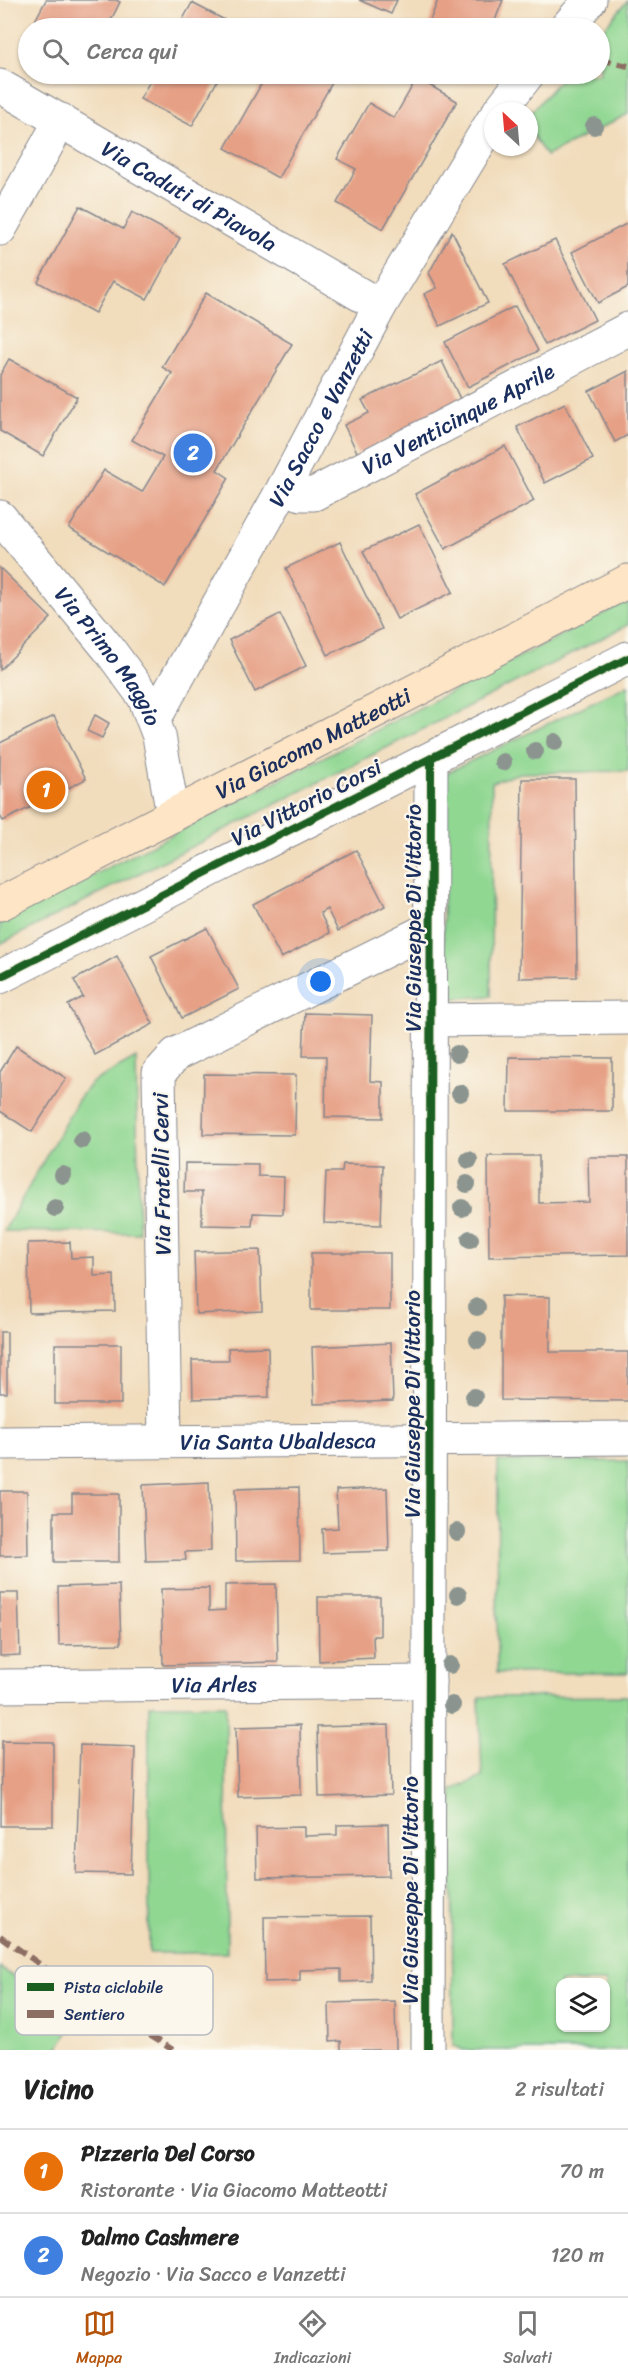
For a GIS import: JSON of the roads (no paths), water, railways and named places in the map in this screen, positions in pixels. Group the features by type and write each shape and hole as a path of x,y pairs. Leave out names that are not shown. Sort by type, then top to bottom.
{"main road":[{"name":"Via Giacomo Matteotti","path":"0,904 628,581"}],"street":[{"path":"575,18 590,0"},
{"path":"506,102 520,84"},
{"name":"Via Caduti di Piavola","path":"0,86 380,306"},
{"path":"0,229 62,120"},
{"name":"Via Sacco e Vanzetti","path":"154,720 284,487 380,306 484,135"},
{"name":"Via Venticinque Aprile","path":"284,487 301,494 314,494 628,329"},
{"name":"Via Primo Maggio","path":"0,517 108,648 144,697 154,720 166,769 173,815"},
{"name":"Via Vittorio Corsi","path":"0,977 628,658"},
{"name":"Via Giuseppe Di Vittorio","path":"428,2050 431,759"},
{"name":"Via Fratelli Cervi","path":"165,1440 159,1073 176,1054 431,928"},
{"path":"430,1020 628,1018"},
{"name":"Via Santa Ubaldesca","path":"0,1443 628,1438"},
{"name":"Via Arles","path":"0,1686 429,1682"}],"place":[{"name":"Dalmo Cashmere","path":"193,453"},
{"name":"Pizzeria Del Corso","path":"46,790"}]}
